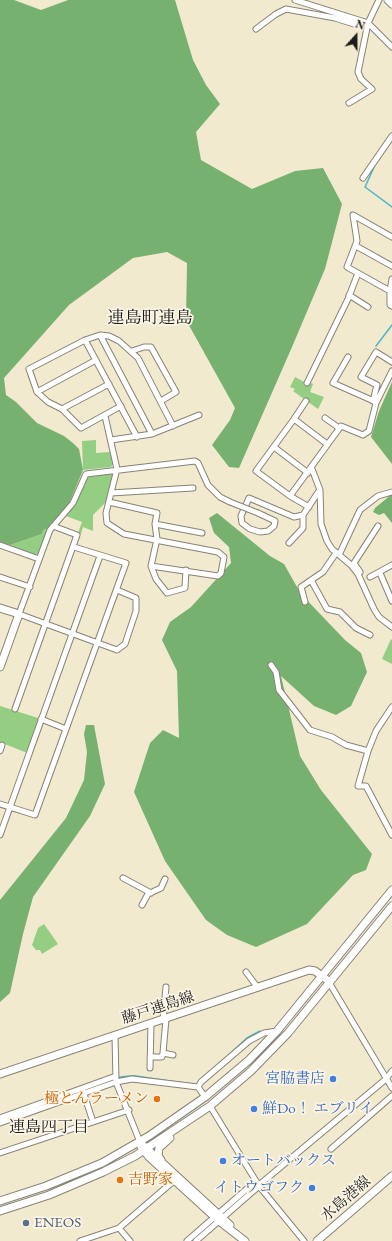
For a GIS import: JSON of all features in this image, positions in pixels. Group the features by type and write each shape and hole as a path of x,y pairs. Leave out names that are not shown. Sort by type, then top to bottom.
{"street":[{"path":"295,0 366,22 392,47"},
{"path":"349,103 372,89 361,79 358,72 366,22 379,0"},
{"path":"388,0 392,4"},
{"path":"256,29 276,14 286,9 335,18 357,25 366,22"},
{"path":"335,18 343,16"},
{"path":"363,178 392,136"},
{"path":"390,290 347,267 357,241 353,215 392,237"},
{"path":"356,246 392,266"},
{"path":"307,383 358,273"},
{"path":"392,279 390,290 390,305 392,306"},
{"path":"349,295 368,307"},
{"path":"100,335 152,434"},
{"path":"121,406 81,428 62,409 48,402 37,392 29,369 85,340 100,335 109,336 132,351 138,358 173,426"},
{"path":"85,340 137,437"},
{"path":"132,351 144,347 151,347 176,392 161,401"},
{"path":"325,418 340,428 341,426 363,435 369,431 377,385 361,377 376,352 392,362"},
{"path":"348,357 333,383 375,402"},
{"path":"37,392 96,360"},
{"path":"375,402 392,371"},
{"path":"62,409 109,384"},
{"path":"306,401 256,471 309,508"},
{"path":"111,440 152,434 199,415"},
{"path":"105,416 116,469 106,519 111,527 124,534 157,539 218,552 224,557 221,573 218,576 186,570 151,566"},
{"path":"294,419 327,444"},
{"path":"290,496 310,471 327,444 340,428"},
{"path":"274,447 310,471 320,490 323,532 327,541 338,554 351,565 361,580 379,617 392,624"},
{"path":"0,667 39,559 53,526 73,503 86,474 116,469 195,461 198,464 208,485 220,497 230,502 258,513 273,518 275,522 268,531 260,532 250,529 241,520 250,498 294,517 303,515 320,490"},
{"path":"111,493 193,488"},
{"path":"305,602 300,589 323,572 338,554 360,510 378,496 392,492"},
{"path":"109,502 157,513 155,524 157,539 151,566 156,579 167,593 185,588 186,570"},
{"path":"289,543 303,528 303,515"},
{"path":"155,524 202,533"},
{"path":"15,709 77,536 53,526"},
{"path":"361,580 362,575 354,563 378,526"},
{"path":"0,545 39,559"},
{"path":"0,804 35,815 126,563 106,556 100,556 74,546"},
{"path":"0,835 100,556"},
{"path":"370,578 392,565"},
{"path":"380,573 392,601"},
{"path":"0,577 30,587"},
{"path":"311,580 330,611 340,612 356,628 370,635"},
{"path":"0,608 98,641 118,650 125,644 133,622 136,611 136,598 117,590"},
{"path":"271,665 276,672 279,690 310,730 332,737 346,745 368,751"},
{"path":"392,707 376,731 368,751 358,786 366,786 392,835"},
{"path":"41,719 66,729"},
{"path":"0,751 2,745"},
{"path":"123,878 151,893"},
{"path":"142,905 146,897 160,888 165,879"},
{"path":"0,1201 21,1195 102,1163 140,1142 206,1097 249,1060 277,1031 392,890"},
{"path":"0,1211 26,1204 74,1186 103,1172 145,1149 210,1106 268,1055 330,984 392,906"},
{"name":"藤戸連島線","path":"0,1074 309,970 315,971 323,976"},
{"path":"246,972 258,988"},
{"path":"323,976 330,984 392,1088"},
{"path":"150,1057 162,1057 163,1053 166,987"},
{"path":"150,1068 151,1024"},
{"path":"198,1087 201,1082 249,1041 264,1033 277,1031"},
{"path":"115,1035 116,1079 140,1142 145,1149 245,1241"},
{"path":"163,1053 173,1055"},
{"path":"187,1241 219,1217 385,1078 392,1070"},
{"path":"0,1123 116,1079 132,1079 198,1087 206,1097"},
{"path":"0,1118 83,1091"},
{"path":"83,1091 93,1122"},
{"path":"331,1149 392,1096"},
{"path":"210,1106 258,1184 304,1241"},
{"path":"0,1153 128,1110"},
{"path":"176,1178 158,1156 160,1146 182,1130 187,1122"},
{"path":"145,1149 162,1162"},
{"name":"水島港線","path":"317,1241 392,1176"},
{"path":"80,1241 118,1228 176,1178"},
{"path":"196,1241 219,1217"},
{"path":"118,1228 130,1241"}],"green space":[{"path":"0,0 14,0 41,10 68,0 175,0 193,60 206,85 220,104 196,132 201,160 252,189 295,171 323,168 342,204 325,269 239,468 229,467 212,445 230,420 235,408 186,320 187,263 167,252 133,258 69,305 4,378 6,395 16,402 37,423 64,436 79,449 83,470 68,506 48,529 43,530 42,534 10,545 0,542"},
{"path":"295,377 308,384 309,382 313,384 310,392 324,397 318,409 293,391 295,389 290,387"},
{"path":"392,382 392,464 371,437 379,411"},
{"path":"96,440 96,453 110,452 113,464 111,467 83,470 82,441"},
{"path":"111,472 113,474 106,502 93,515 93,531 83,527 81,534 78,533 82,522 66,516 73,506 87,476"},
{"path":"392,494 392,523 384,513 379,515 373,512 375,508"},
{"path":"217,513 270,556 284,564 301,594 345,640 361,653 367,672 351,706 336,715 314,706 281,676 300,756 321,790 372,854 366,870 353,875 307,924 256,947 227,935 206,920 165,861 134,792 150,743 163,730 179,738 177,671 162,640 170,622 191,607 231,563 229,547 214,533 209,518"},
{"path":"48,529 39,553 35,555 10,545 42,534 43,530"},
{"path":"391,639 392,640 392,664 382,659"},
{"path":"0,706 38,718 39,720 27,753 0,742"},
{"path":"86,725 94,725 105,784 90,816 33,897 10,993 0,1002 0,900 66,818 84,780 87,752 84,734"},
{"path":"44,924 58,944 42,954 40,950 36,950 32,945 38,928"}],"water":[{"path":"260,1030 261,1032 248,1039 196,1086 118,1080 118,1077 134,1075 196,1084 247,1037"}],"waterway":[{"path":"375,165 365,187 392,207"},
{"path":"376,346 392,325"}],"place":[{"name":"宮脇書店","path":"333,1079"},
{"name":"極とんラーメン","path":"157,1099"},
{"name":"鮮Do！ エブリイ","path":"254,1109"},
{"name":"オートバックス","path":"223,1161"},
{"name":"吉野家","path":"120,1180"},
{"name":"イトウゴフク","path":"312,1188"},
{"name":"ENEOS","path":"26,1223"}],"district":[{"name":"連島町連島","path":"150,318"},
{"name":"連島四丁目","path":"49,1128"}]}
